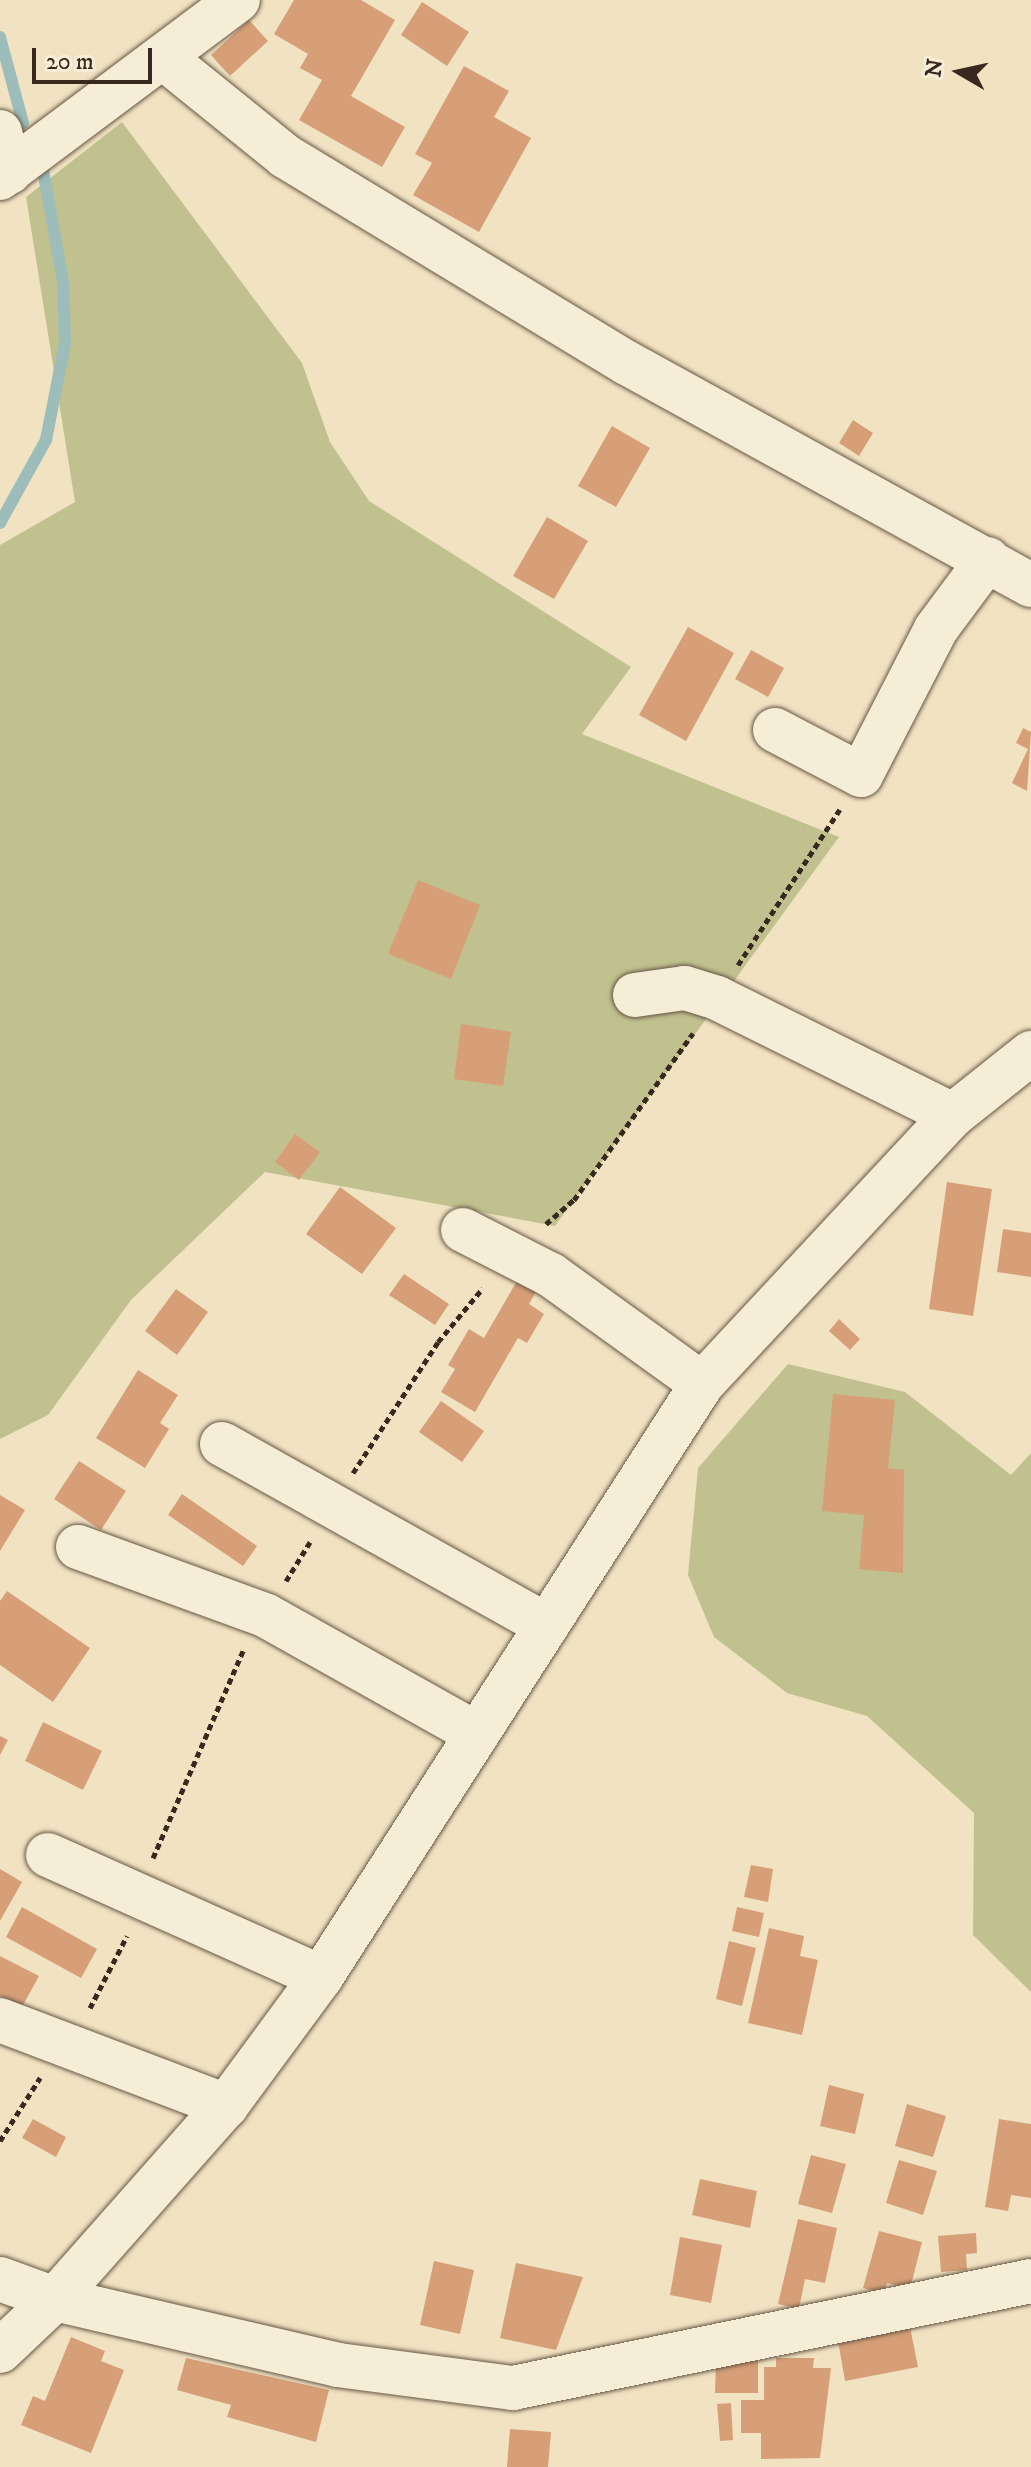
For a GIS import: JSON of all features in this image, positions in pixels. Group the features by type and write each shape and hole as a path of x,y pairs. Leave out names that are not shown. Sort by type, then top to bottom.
{"street":[{"path":"3,161 165,59 238,0"},
{"path":"165,59 285,156 627,363 1031,585"},
{"path":"775,730 861,775 936,629 988,559"},
{"path":"635,995 685,988 717,998 953,1115"},
{"path":"0,2351 55,2299 226,2106 321,1977 702,1384 953,1115 1031,1053"},
{"path":"463,1230 512,1253 702,1384"},
{"path":"222,1444 334,1503 547,1626"},
{"path":"78,1547 265,1615 477,1734"},
{"path":"48,1855 321,1977"},
{"path":"0,2020 62,2040 226,2106"},
{"path":"0,2279 55,2299 338,2365 513,2388 1031,2281"}],"path":[{"path":"0,2141 62,2040 112,1977 142,1898 158,1839 238,1659 334,1503 438,1342 512,1253 574,1200 717,998 861,775"}],"green space":[{"path":"122,122 302,363 330,442 369,501 631,667 582,734 839,837 555,1226 265,1172 131,1300 48,1415 0,1439 0,545 75,502 26,197"},
{"path":"788,1364 905,1392 1011,1475 1031,1453 1031,1992 973,1935 974,1813 867,1716 787,1693 714,1637 688,1575 698,1468"}],"building":[{"path":"294,0 361,0 395,20 351,96 405,127 382,167 299,120 322,80 300,68 308,54 274,34"},
{"path":"422,2 469,32 447,66 401,35"},
{"path":"249,20 268,41 230,76 211,55"},
{"path":"464,66 509,91 494,117 531,138 479,232 413,195 432,163 415,154"},
{"path":"853,420 873,433 859,456 839,443"},
{"path":"612,426 650,448 616,507 578,486"},
{"path":"547,517 588,541 554,599 513,576"},
{"path":"688,627 734,653 686,741 639,715"},
{"path":"751,650 784,668 768,697 735,679"},
{"path":"1023,728 1031,732 1027,791 1012,783 1028,749 1016,743"},
{"path":"418,880 480,905 451,979 388,954"},
{"path":"461,1024 511,1032 503,1086 454,1079"},
{"path":"295,1134 320,1152 299,1180 275,1162"},
{"path":"947,1182 992,1189 973,1316 929,1309"},
{"path":"340,1187 396,1228 362,1274 306,1234"},
{"path":"1003,1229 1031,1233 1031,1277 997,1272"},
{"path":"404,1274 449,1304 435,1325 389,1295"},
{"path":"521,1274 540,1285 529,1304 544,1314 527,1343 518,1338 475,1412 441,1392 455,1369 448,1365 469,1329 484,1338"},
{"path":"176,1289 208,1312 177,1355 145,1331"},
{"path":"839,1319 860,1339 850,1350 829,1331"},
{"path":"138,1370 178,1395 160,1423 169,1429 145,1468 96,1438"},
{"path":"833,1394 895,1400 888,1468 904,1470 903,1573 859,1569 864,1515 822,1511"},
{"path":"441,1401 484,1431 462,1462 419,1432"},
{"path":"79,1461 126,1491 101,1530 54,1499"},
{"path":"182,1494 257,1546 243,1566 168,1515"},
{"path":"0,1495 25,1510 0,1551"},
{"path":"7,1591 90,1648 53,1702 0,1665 0,1601"},
{"path":"43,1722 102,1751 83,1790 25,1761"},
{"path":"0,1736 8,1740 0,1755"},
{"path":"751,1865 773,1869 768,1902 744,1897"},
{"path":"0,1869 22,1882 0,1921"},
{"path":"22,1907 97,1949 81,1978 6,1937"},
{"path":"737,1907 764,1913 759,1937 732,1931"},
{"path":"769,1928 804,1936 800,1956 818,1960 802,2035 748,2023"},
{"path":"729,1941 756,1948 742,2006 716,1999"},
{"path":"0,1956 39,1976 22,2007 0,1996"},
{"path":"829,2085 864,2094 855,2134 820,2126"},
{"path":"907,2104 946,2116 933,2157 895,2146"},
{"path":"33,2119 66,2137 56,2157 22,2138"},
{"path":"999,2119 1031,2124 1031,2198 1011,2195 1008,2211 985,2207"},
{"path":"811,2155 846,2164 832,2213 798,2204"},
{"path":"899,2160 937,2171 923,2215 886,2203"},
{"path":"700,2179 757,2191 750,2228 692,2215"},
{"path":"798,2219 837,2228 825,2283 805,2279 799,2309 778,2304"},
{"path":"879,2231 922,2242 910,2289 887,2283 884,2294 863,2288"},
{"path":"976,2233 977,2253 966,2254 967,2270 941,2272 938,2236"},
{"path":"680,2237 722,2245 711,2303 670,2295"},
{"path":"434,2261 474,2270 460,2334 420,2325"},
{"path":"516,2263 583,2277 556,2350 500,2338"},
{"path":"910,2327 918,2367 845,2381 838,2341"},
{"path":"71,2337 105,2351 101,2361 124,2370 91,2453 21,2425 33,2396 45,2401"},
{"path":"186,2358 329,2390 316,2442 227,2417 231,2405 177,2390"},
{"path":"776,2358 814,2358 813,2368 831,2368 820,2458 761,2459 761,2433 741,2433 741,2400 764,2400 764,2367 776,2367"},
{"path":"716,2361 758,2361 758,2393 715,2393"},
{"path":"731,2403 733,2440 720,2441 717,2404"},
{"path":"510,2429 551,2432 548,2467 507,2467"}],"waterway":[{"path":"0,37 23,123"},
{"path":"0,523 46,440 65,343 63,281 42,164"}]}
